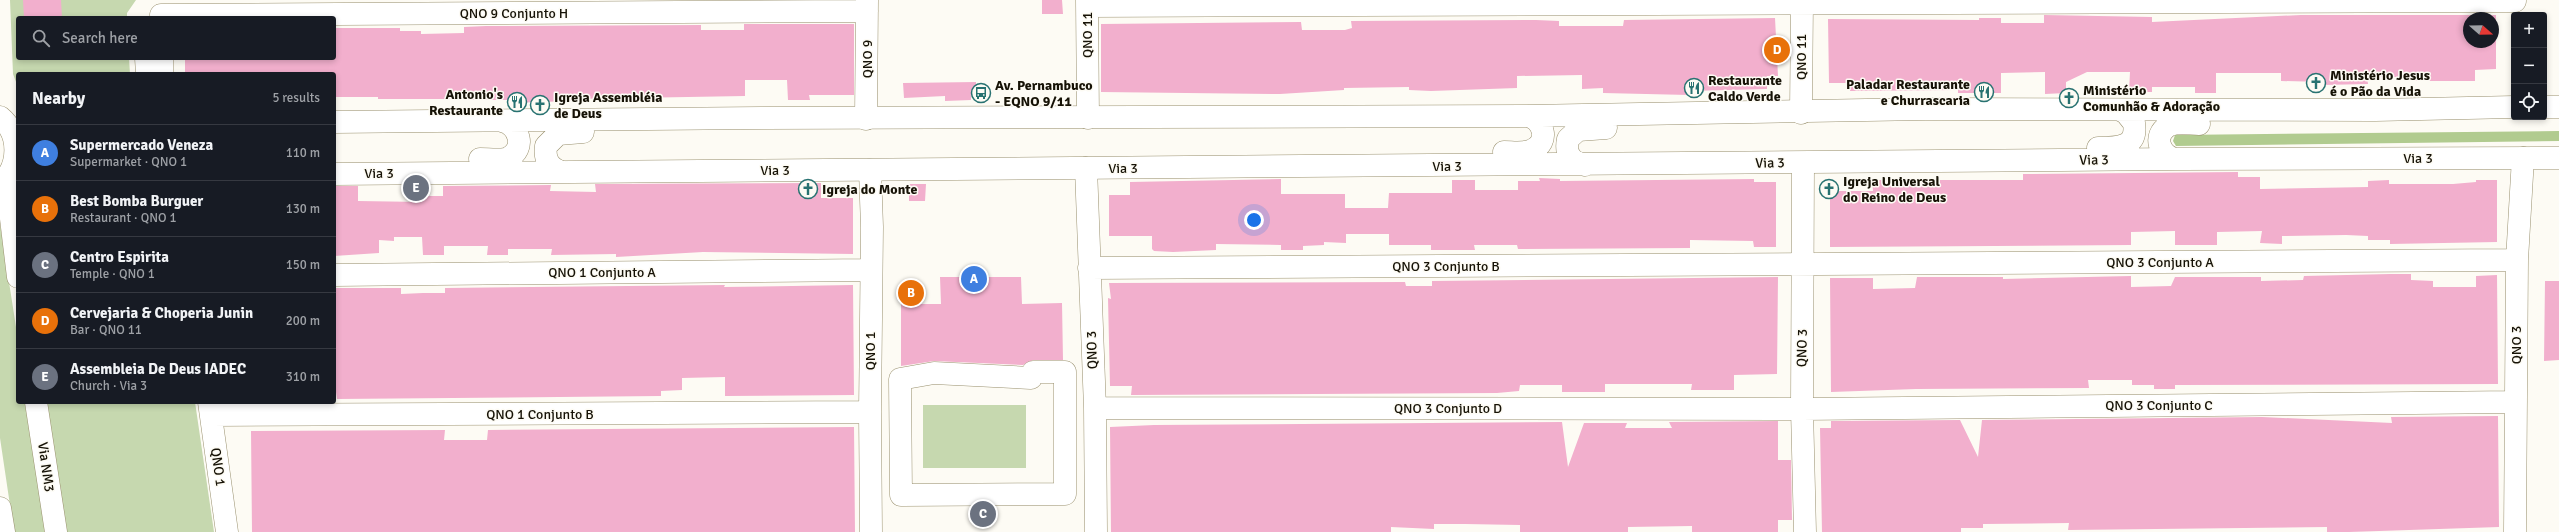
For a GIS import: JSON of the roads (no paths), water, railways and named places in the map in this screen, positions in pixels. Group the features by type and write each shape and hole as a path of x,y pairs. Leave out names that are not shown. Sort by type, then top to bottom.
{"street":[{"path":"1087,3 1802,2 2515,5"},
{"name":"QNO 11","path":"1801,113 1802,2"},
{"name":"QNO 11","path":"1087,3 1088,118"},
{"name":"QNO 9 Conjunto H","path":"158,10 867,6"},
{"name":"QNO 9","path":"866,119 867,6"},
{"path":"146,60 147,72"},
{"path":"162,60 162,72"},
{"path":"336,122 1527,116 1750,114 1925,110 2375,110 2511,107"},
{"path":"2547,107 2559,107"},
{"path":"1914,163 1994,150 2120,148 2131,141 2135,130 2131,117 2120,110"},
{"path":"2175,159 2164,154 2159,142 2163,130 2174,124 2280,123 2375,110"},
{"path":"1585,165 1574,161 1567,151 1568,139 1578,130 1698,127 1750,114"},
{"path":"1336,166 1410,153 1531,151 1541,143 1543,131 1538,120 1527,116"},
{"path":"562,172 552,167 546,157 546,146 558,134 630,130 711,120"},
{"path":"336,168 374,159 509,158 517,150 519,138 514,126 502,121"},
{"path":"8,122 16,146 14,161 8,179 16,257"},
{"name":"QNO 3","path":"2515,532 2517,260 2523,158"},
{"name":"Via 3","path":"336,174 1914,163 2175,159 2559,158"},
{"name":"QNO 3","path":"1803,163 1802,408 1805,532"},
{"name":"QNO 3","path":"1086,168 1095,408 1096,532"},
{"name":"QNO 1","path":"870,170 872,227 870,270 871,532"},
{"name":"QNO 3 Conjunto A","path":"1803,265 2517,260"},
{"name":"QNO 3 Conjunto B","path":"1089,268 1803,265"},
{"name":"QNO 1 Conjunto A","path":"336,275 870,270"},
{"path":"1033,372 1065,372 1065,494 901,495 900,379 934,373 1031,378 1033,372"},
{"name":"QNO 3 Conjunto C","path":"1802,408 2516,402"},
{"name":"Via NM3","path":"36,404 56,532"},
{"name":"QNO 3 Conjunto D","path":"1095,408 1802,408"},
{"name":"QNO 1","path":"210,409 227,532"},
{"name":"QNO 1 Conjunto B","path":"210,409 870,412"},
{"path":"0,508 4,532"}],"place":[{"name":"Cervejaria & Choperia Junin","path":"1777,50"},
{"name":"Ministério Jesus é o Pão da Vida","path":"2316,83"},
{"name":"Restaurante Caldo Verde","path":"1694,88"},
{"name":"Paladar Restaurante e Churrascaria","path":"1984,92"},
{"name":"Av. Pernambuco - EQNO 9/11","path":"981,93"},
{"name":"Ministério Comunhão & Adoração","path":"2069,98"},
{"name":"Antonio's Restaurante","path":"517,102"},
{"name":"Igreja Assembléia de Deus","path":"540,105"},
{"name":"Assembleia De Deus IADEC","path":"416,188"},
{"name":"Igreja do Monte","path":"808,189"},
{"name":"Igreja Universal do Reino de Deus","path":"1829,189"},
{"name":"Supermercado Veneza","path":"974,279"},
{"name":"Best Bomba Burguer","path":"911,293"},
{"name":"Centro Espirita","path":"983,514"}]}
